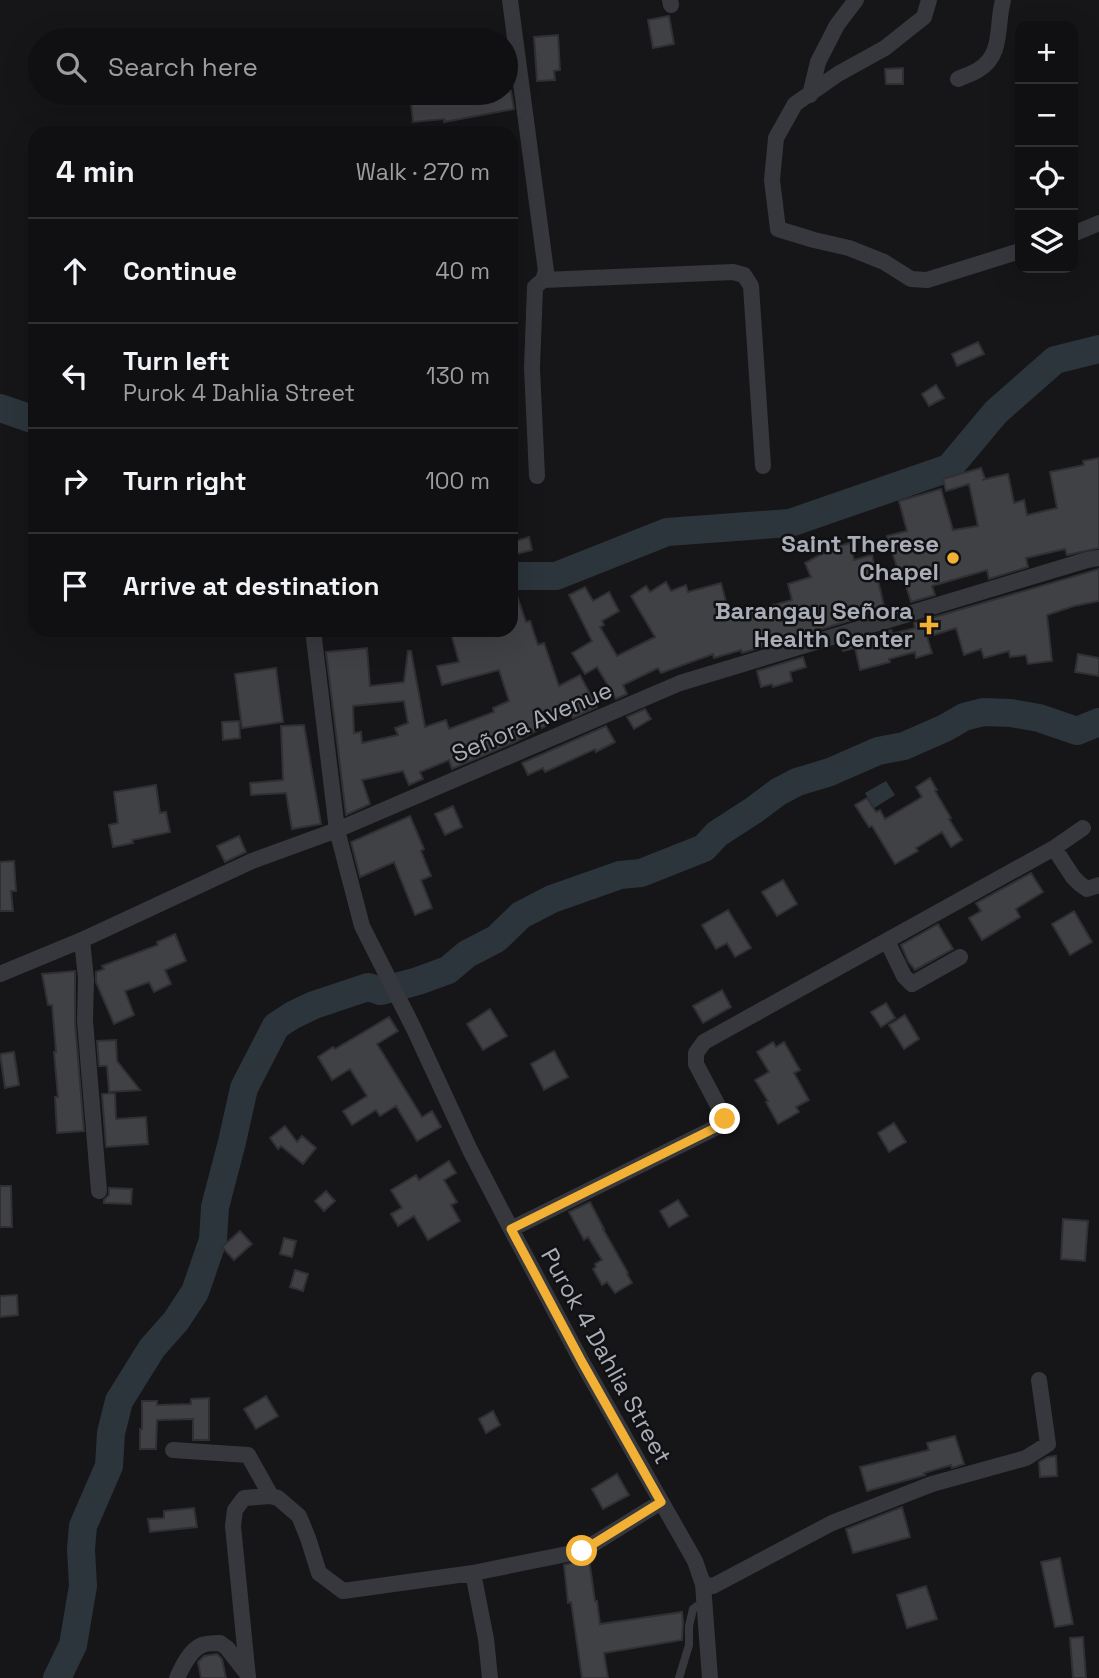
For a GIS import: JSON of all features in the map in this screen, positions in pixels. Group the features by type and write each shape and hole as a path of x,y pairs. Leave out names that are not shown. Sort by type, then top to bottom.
{"street":[{"path":"510,0 514,28"},
{"path":"810,95 818,62 837,25 856,0"},
{"path":"929,0 924,16 885,48 838,74 795,104 776,138 772,180 778,229 849,247 884,262 911,279 927,280 1015,253"},
{"path":"958,79 978,70 995,52 1003,0"},
{"path":"518,60 546,271 543,280 535,287 532,368 537,476"},
{"path":"1078,232 1099,223"},
{"path":"543,280 733,272 744,275 751,286 763,466"},
{"name":"Señora Avenue","path":"0,974 82,940 251,861 337,830 680,683 1099,558"},
{"name":"Purok 4 Dahlia Street","path":"314,637 337,830 362,926 511,1229 582,1362 695,1561 704,1593 710,1678"},
{"path":"511,1229 721,1125 725,1119 696,1064 696,1053 705,1042 1054,848 1083,828"},
{"path":"1054,848 1080,884 1087,889 1099,884"},
{"path":"82,940 86,979 85,1021 99,1191"},
{"path":"887,941 904,976 912,984 960,957"},
{"path":"704,1593 832,1523 932,1485 1026,1458 1048,1444 1039,1380"},
{"path":"173,1450 248,1455 271,1496"},
{"path":"248,1677 233,1526 235,1510 244,1498 278,1498 299,1516 319,1573 342,1591 473,1573 582,1551 661,1502"},
{"path":"473,1573 486,1639 490,1678"},
{"path":"177,1678 186,1661 201,1646 220,1643 227,1648 248,1677"}],"lane":[{"path":"679,1678 689,1645 693,1609 704,1593"}],"shaded area":[{"path":"886,781 895,795 874,808 865,793"}],"building":[{"path":"669,16 674,44 653,48 648,20"},
{"path":"558,35 560,70 554,71 555,80 537,81 534,37"},
{"path":"903,68 903,84 886,84 885,69"},
{"path":"411,105 513,105 514,109 444,122 444,119 413,122"},
{"path":"978,342 984,354 957,366 952,354"},
{"path":"936,385 944,398 929,406 922,394"},
{"path":"1099,458 1099,548 1067,555 1065,549 1026,558 1028,567 989,579 987,570 932,586 935,595 911,602 887,536 907,531 899,501 941,489 953,530 978,526 969,484 946,491 943,479 981,468 985,479 982,480 1008,474 1014,503 1024,500 1027,515 1057,508 1050,472 1084,465 1083,461"},
{"path":"529,537 532,550 518,554 518,540"},
{"path":"850,543 854,560 872,555 885,610 742,653 741,650 714,658 713,654 661,673 658,668 623,685 627,694 616,699 597,667 585,674 572,653 592,641 569,595 585,587 593,601 609,592 619,611 602,621 604,625 600,627 617,656 655,637 631,596 646,586 650,592 666,582 671,591 686,585 688,592 721,583 730,617 792,600 788,584 811,577 805,563 835,547"},
{"path":"1099,569 1099,601 1047,615 1052,661 1028,664 1026,655 1010,657 1009,651 984,658 981,649 964,655 956,628 927,637 932,653 916,658 915,652 860,670 855,648 843,651 841,645 891,630 892,634 915,628 914,623"},
{"path":"518,599 526,622 530,621 538,645 544,643 559,686 580,675 597,707 573,718 570,713 513,743 452,769 449,760 420,772 423,779 409,785 403,771 362,780 370,804 346,815 326,652 367,648 370,686 404,682 408,651 411,651 425,727 446,720 449,729 494,712 493,708 509,701 499,670 442,685 437,666 459,662 452,637 518,637","holes":["404,701 408,723 395,728 398,735 362,743 361,732 354,733 353,706"]},
{"path":"1078,654 1099,658 1099,676 1075,672"},
{"path":"803,657 806,667 790,672 792,681 773,687 772,684 761,687 757,671"},
{"path":"276,668 283,722 242,728 235,674"},
{"path":"645,709 651,719 634,729 627,717"},
{"path":"239,721 240,738 223,740 222,722"},
{"path":"304,725 321,824 292,829 286,793 251,795 250,783 283,780 281,726"},
{"path":"606,726 615,742 545,772 543,768 528,775 522,763"},
{"path":"930,778 962,840 951,847 942,832 916,848 918,851 895,864 872,826 869,827 855,805 867,798 876,812 880,810 885,819 922,797 916,787"},
{"path":"156,785 160,813 166,812 170,832 113,847 109,825 118,823 114,792"},
{"path":"453,806 462,827 445,835 435,814"},
{"path":"410,816 424,849 421,851 431,876 421,880 432,908 415,915 394,862 360,877 351,842"},
{"path":"239,836 246,852 225,862 217,846"},
{"path":"14,861 16,891 11,891 13,911 0,911 0,862"},
{"path":"1031,873 1043,892 1016,909 1020,917 982,940 969,918 981,911 976,903"},
{"path":"783,880 797,904 777,916 762,892"},
{"path":"728,910 751,948 735,957 727,943 716,949 702,925"},
{"path":"1074,911 1092,942 1070,955 1052,924"},
{"path":"938,924 953,949 915,970 901,945"},
{"path":"175,934 186,961 165,970 171,984 154,992 149,982 125,991 134,1015 114,1024 96,982 96,972 104,969 102,966 158,945 157,942"},
{"path":"75,971 75,1022 84,1131 57,1133 55,1097 58,1097 52,1005 48,1005 42,974"},
{"path":"722,990 731,1007 703,1023 693,1006"},
{"path":"886,1003 895,1018 881,1027 871,1012"},
{"path":"490,1009 507,1036 483,1050 467,1024"},
{"path":"905,1015 919,1039 904,1049 889,1025"},
{"path":"389,1017 398,1031 377,1044 422,1117 432,1111 441,1127 417,1141 396,1106 380,1116 376,1110 352,1125 343,1111 367,1096 350,1069 332,1080 318,1057"},
{"path":"116,1040 117,1061 140,1090 109,1092 107,1066 99,1066 97,1041"},
{"path":"773,1042 776,1047 784,1042 800,1070 794,1073 809,1100 796,1107 799,1112 778,1124 755,1080 769,1072 757,1052"},
{"path":"554,1051 568,1077 544,1090 531,1064"},
{"path":"14,1052 19,1085 5,1088 0,1054"},
{"path":"115,1093 116,1119 146,1117 148,1144 106,1147 102,1094"},
{"path":"894,1123 906,1142 889,1152 878,1133"},
{"path":"285,1126 297,1142 302,1136 316,1148 303,1164 281,1146 278,1149 270,1138"},
{"path":"449,1161 456,1173 444,1180 457,1202 451,1205 460,1221 428,1240 414,1216 398,1226 391,1214 402,1208 391,1190 416,1175 419,1180"},
{"path":"0,1186 11,1186 12,1227 0,1227"},
{"path":"109,1188 132,1189 131,1204 104,1203 109,1195"},
{"path":"326,1191 335,1201 324,1211 315,1201"},
{"path":"678,1200 688,1216 669,1227 660,1211"},
{"path":"590,1202 632,1283 615,1293 607,1282 602,1285 593,1269 595,1264 602,1260 588,1237 584,1240 569,1212"},
{"path":"1063,1219 1088,1221 1085,1261 1061,1259"},
{"path":"240,1231 252,1244 234,1260 222,1247"},
{"path":"284,1238 296,1241 292,1257 280,1254"},
{"path":"295,1270 308,1274 303,1291 290,1287"},
{"path":"17,1295 18,1315 0,1317 0,1296"},
{"path":"266,1396 278,1416 256,1429 244,1409"},
{"path":"209,1398 209,1440 193,1440 193,1419 157,1420 156,1449 140,1449 142,1401 157,1401 157,1405 191,1404 191,1399"},
{"path":"493,1411 500,1425 486,1433 479,1419"},
{"path":"955,1436 964,1464 952,1468 951,1465 867,1491 860,1467 929,1450 927,1443"},
{"path":"1056,1456 1057,1476 1040,1477 1039,1462"},
{"path":"617,1474 629,1495 603,1509 592,1489"},
{"path":"902,1507 910,1537 853,1553 846,1529"},
{"path":"194,1508 197,1527 150,1532 148,1519 164,1518 164,1511"},
{"path":"1060,1558 1073,1624 1055,1627 1041,1562"},
{"path":"589,1559 600,1624 682,1612 682,1640 604,1653 608,1678 582,1678 564,1565"},
{"path":"926,1586 937,1619 907,1628 897,1595"},
{"path":"1083,1637 1086,1678 1073,1678 1070,1638"},
{"path":"217,1654 222,1659 226,1678 201,1678 198,1662 204,1656"}],"waterway":[{"path":"518,576 556,576 667,532 790,523 949,468 996,412 1055,360 1099,349"},
{"path":"0,408 28,418"},
{"path":"57,1678 73,1645 83,1586 83,1526 109,1466 111,1433 119,1401 152,1348 176,1321 195,1292 213,1240 215,1207 244,1088 276,1026 314,1005 368,987 381,991 448,970 467,954 496,939 521,915 552,899 620,875 641,873 704,848 717,834 797,782 830,772 878,751 904,746 964,717 983,712 1011,713 1039,718 1077,731 1099,722"}],"place":[{"name":"Saint Therese Chapel","path":"953,558"},
{"name":"Barangay Señora Health Center","path":"929,625"}],"route":[{"path":"582,1551 661,1502 511,1229 721,1125 725,1119"}]}
